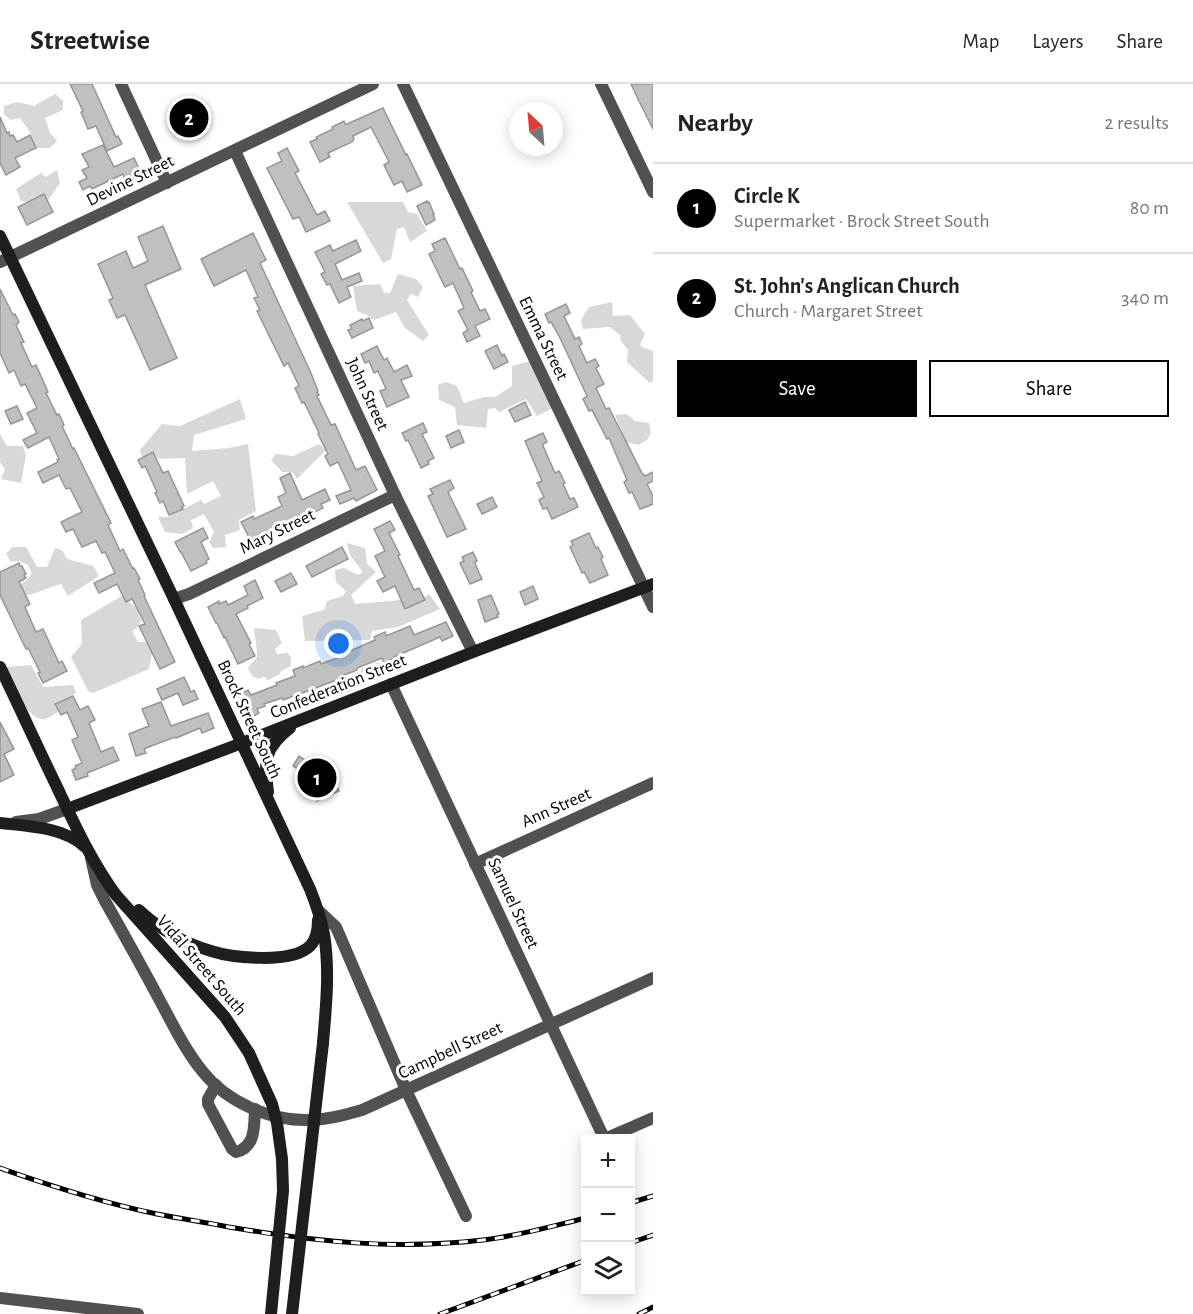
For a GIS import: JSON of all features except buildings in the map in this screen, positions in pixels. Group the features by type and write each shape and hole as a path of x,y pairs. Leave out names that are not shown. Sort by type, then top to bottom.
{"main road":[{"name":"Brock Street South","path":"0,237 5,260 174,600 318,910"},
{"name":"Confederation Street","path":"67,809 648,586"},
{"name":"Vidal Street South","path":"0,667 67,809 106,882 225,1017 249,1053 272,1104 282,1159 283,1191 271,1314"},
{"path":"269,802 266,777 269,751 278,737 306,718"},
{"path":"0,822 34,826 56,832 79,842 89,852"},
{"path":"106,882 148,919 168,932 211,951 233,956 276,957 306,950 315,939 318,910"},
{"path":"292,1314 327,999 324,936 318,910"}],"street":[{"path":"121,84 166,183"},
{"name":"Devine Street","path":"5,260 372,84"},
{"name":"Emma Street","path":"403,84 648,586 653,607"},
{"path":"601,84 653,192"},
{"name":"John Street","path":"235,151 395,495 473,652"},
{"name":"Mary Street","path":"174,600 395,495"},
{"name":"Samuel Street","path":"391,684 604,1134"},
{"name":"Ann Street","path":"475,864 653,783"},
{"name":"Confederation Street","path":"0,822 29,821 67,809"},
{"name":"Campbell Street","path":"89,852 97,885 105,901 184,1044 199,1066 216,1085 235,1099 282,1118 307,1120 343,1116 374,1105 653,978"},
{"name":"Brock Street South","path":"318,910 336,927 406,1090 466,1216"},
{"path":"374,1105 395,1083 395,1063"},
{"path":"216,1085 208,1099 208,1104 232,1149 236,1152 248,1145 253,1137 255,1109"},
{"path":"615,1134 653,1118"},
{"path":"0,1298 138,1314"}],"shaded area":[{"path":"55,94 63,101 63,110 45,118 50,133 57,141 50,148 35,148 30,132 20,118 11,120 4,114 4,106 17,102 34,106"},
{"path":"57,170 60,183 45,205 21,201 16,189 41,173 46,177"},
{"path":"347,202 403,202 408,212 417,214 427,231 410,242 404,227 397,229 391,259 383,263"},
{"path":"398,274 416,279 423,287 418,297 411,294 407,300 429,335 423,341 405,328 396,312 374,320 357,311 353,286 380,284 384,293 390,293"},
{"path":"612,302 613,316 630,315 645,334 640,345 653,351 653,381 650,383 627,362 628,350 620,340 621,336 610,327 583,329 581,320 589,307"},
{"path":"538,359 557,395 551,409 537,416 526,399 499,412 495,408 488,409 486,428 457,425 455,407 439,400 438,385 446,382 457,386 464,403 484,397 495,397 512,386 512,366"},
{"path":"240,399 246,419 194,435 192,451 248,444 256,511 239,520 240,530 225,535 226,547 213,548 209,542 214,532 204,514 191,520 193,528 182,534 165,532 158,517 168,517 201,500 204,504 221,496 213,481 187,494 185,458 159,459 155,455 142,457 140,450 162,424 180,426"},
{"path":"627,414 635,421 649,423 651,433 647,440 638,445 626,442 615,415"},
{"path":"0,434 7,446 23,446 26,455 21,483 1,479 5,469 0,462"},
{"path":"319,444 326,450 297,479 292,472 282,472 271,460 276,454 293,456"},
{"path":"347,543 365,548 367,564 376,572 351,595 355,604 401,600 406,610 429,594 440,609 398,627 372,631 370,640 305,641 302,616 324,610 327,601 343,596 346,591 336,582 335,570 344,568 358,575 363,572 350,555"},
{"path":"12,547 26,547 37,567 47,567 55,548 62,550 67,559 93,566 99,576 68,596 61,584 20,595 15,587 27,580 32,573 28,565 19,561 11,562 6,554"},
{"path":"122,596 136,608 141,620 137,628 132,631 138,642 151,642 153,648 149,669 93,693 88,691 71,657 82,644 81,620"},
{"path":"254,628 276,630 282,643 275,649 277,654 288,653 291,658 291,666 268,680 264,677 258,679 252,676 248,668 257,657"},
{"path":"381,663 386,670 383,675 373,679 365,676 348,684 351,691 338,695 332,690 332,684 361,674 361,669"},
{"path":"31,665 43,687 73,685 76,693 55,704 58,712 45,719 33,715 27,709 5,672 7,667"}],"railway":[{"path":"0,1168 78,1194 137,1210 293,1237 356,1243 418,1244 483,1240 581,1219"},
{"path":"635,1201 653,1196"},
{"path":"633,1242 653,1235"},
{"path":"440,1314 581,1262"},
{"path":"639,1314 653,1307"}],"place":[{"name":"St. John's Anglican Church","path":"189,118"},
{"name":"Circle K","path":"317,778"}]}
